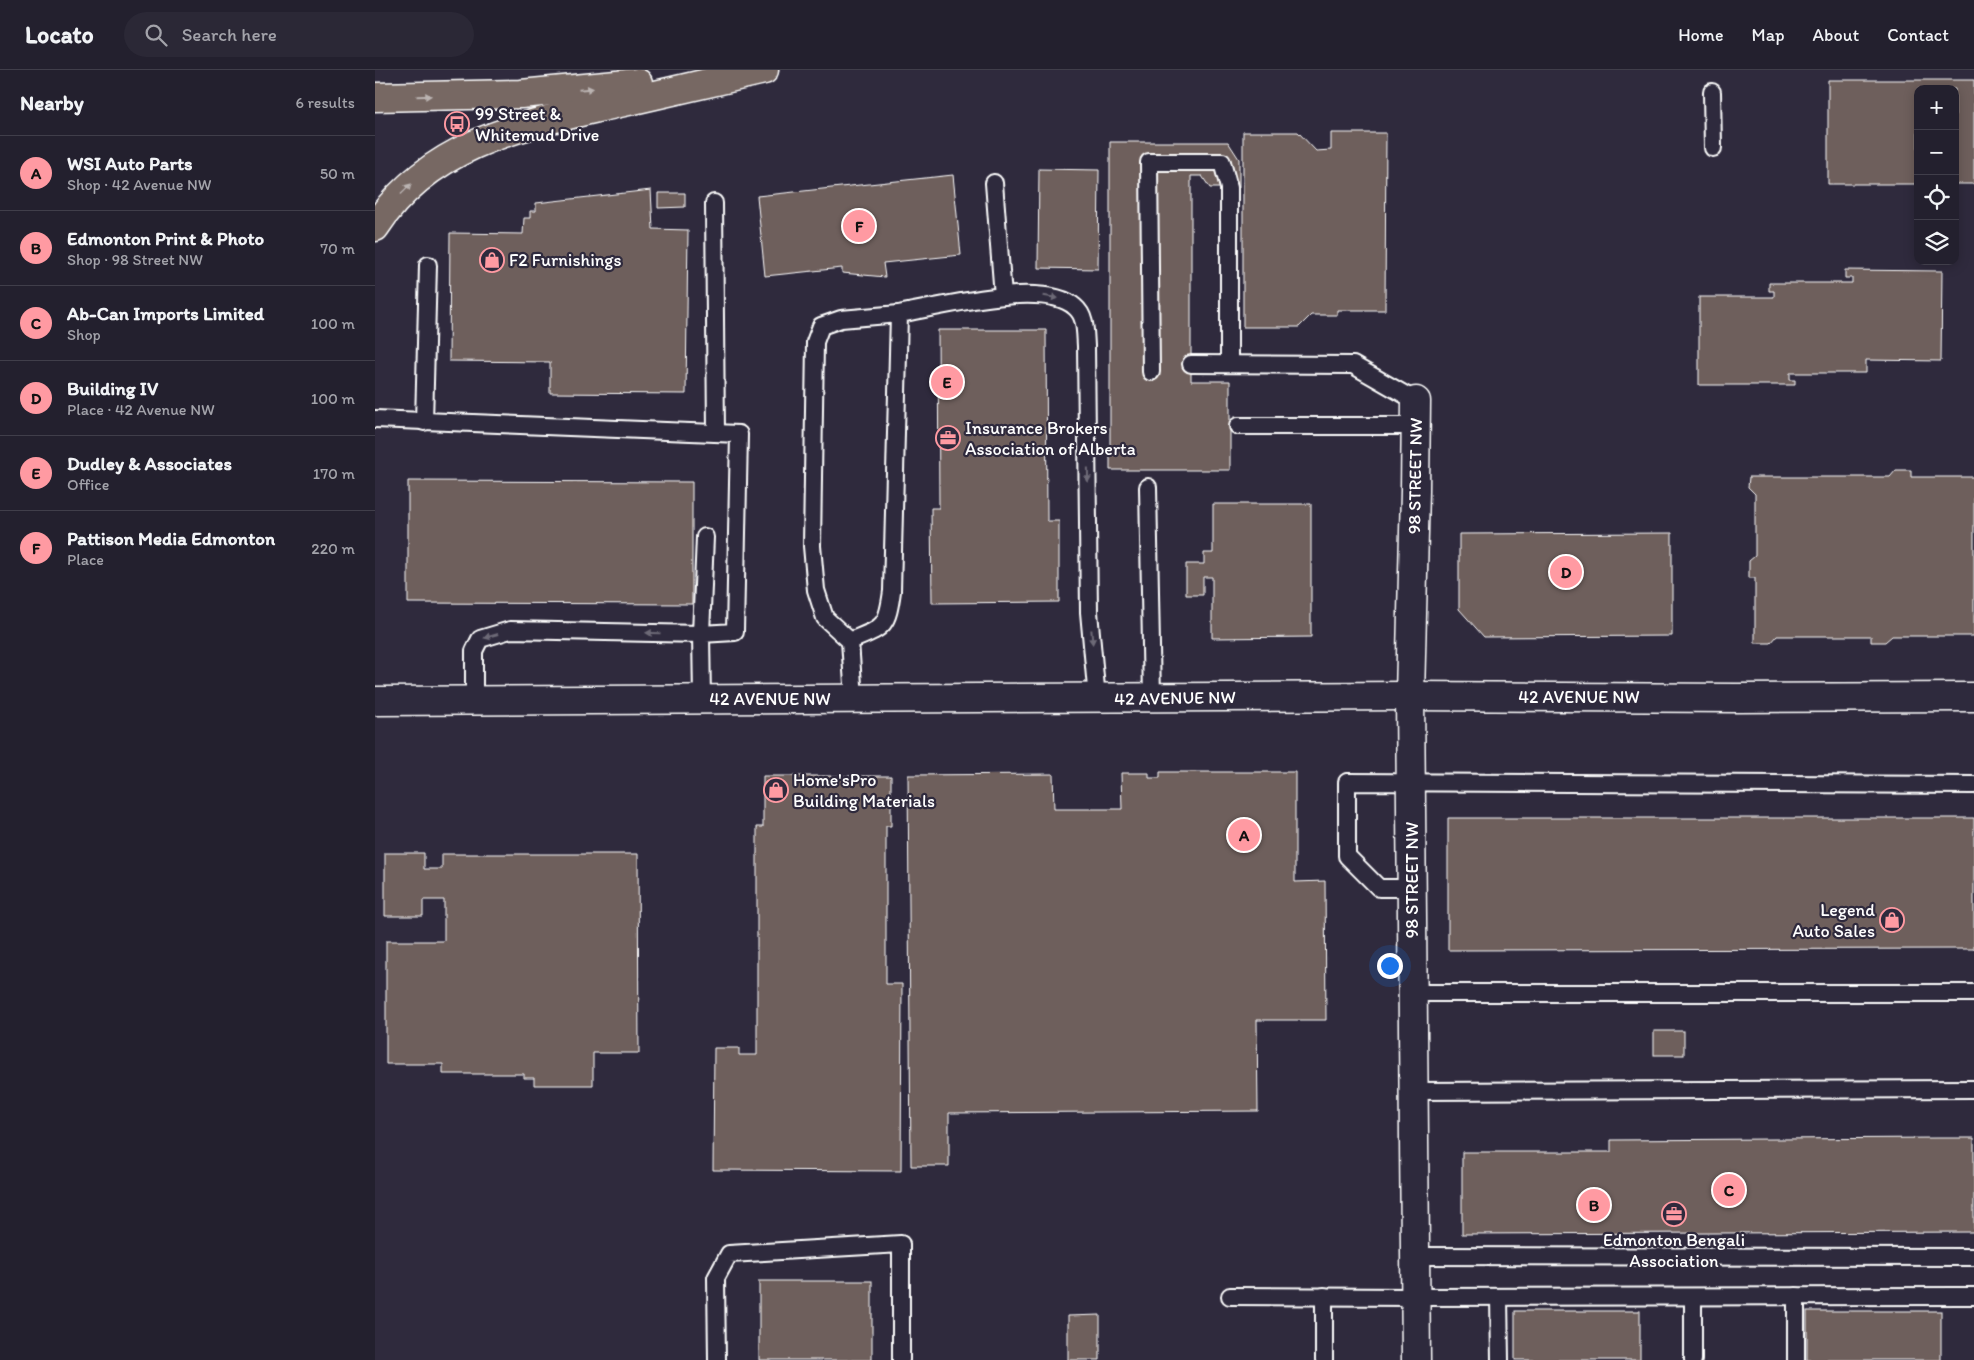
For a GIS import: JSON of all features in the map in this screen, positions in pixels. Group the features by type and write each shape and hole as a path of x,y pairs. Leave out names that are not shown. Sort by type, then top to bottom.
{"highway":[{"path":"375,97 521,94 651,82 733,70"},
{"path":"375,227 385,212 415,180 431,167 469,146 549,119 764,70"}],"street":[{"name":"98 STREET NW","path":"1415,1360 1410,696 1416,414"},
{"name":"42 AVENUE NW","path":"375,701 1410,696 1974,697"}],"lane":[{"path":"1712,92 1713,148"},
{"path":"1151,372 1149,162 1222,162 1229,188 1229,364"},
{"path":"994,183 1003,296"},
{"path":"714,203 716,433"},
{"path":"424,422 428,265"},
{"path":"854,699 850,641 825,618 816,590 812,546 815,342 821,326 841,319 899,314 1003,296 1039,295 1061,298 1075,307 1084,320 1086,346 1089,612 1097,699"},
{"path":"850,641 880,628 889,614 893,591 899,314"},
{"path":"1191,364 1353,365 1416,414"},
{"path":"1238,426 1416,414"},
{"path":"375,419 739,434 735,632 701,634 510,630 480,639 474,651 474,701"},
{"path":"1148,487 1152,698"},
{"path":"702,699 701,634 705,537"},
{"path":"1412,888 1379,888 1347,856 1347,782 1974,785"},
{"path":"1413,993 1974,993"},
{"path":"1414,1091 1974,1089"},
{"path":"717,1360 716,1278 729,1254 901,1244 901,1360"},
{"path":"1415,1256 1974,1257"},
{"path":"1230,1296 1974,1296"},
{"path":"1324,1296 1324,1360"},
{"path":"1795,1296 1795,1360"},
{"path":"1499,1297 1500,1360"},
{"path":"1693,1297 1693,1360"}],"building":[{"path":"1828,80 1974,80 1974,184 1959,184 1959,85 1914,85 1914,184 1828,184"},
{"path":"1243,132 1298,132 1316,151 1331,150 1331,133 1386,133 1385,310 1337,310 1337,315 1311,315 1299,327 1243,327"},
{"path":"1110,142 1228,142 1239,159 1239,188 1210,188 1202,176 1191,176 1191,381 1230,381 1230,470 1110,470"},
{"path":"1039,169 1099,170 1098,269 1038,268"},
{"path":"953,175 961,255 883,263 885,277 842,273 842,268 765,276 757,196"},
{"path":"651,190 653,229 688,230 686,394 550,393 550,362 449,361 450,233 523,234 524,218 530,218 530,211 536,211 536,203"},
{"path":"658,193 685,193 685,207 658,208"},
{"path":"1845,270 1942,271 1941,361 1866,360 1866,373 1790,373 1790,380 1795,380 1795,385 1699,385 1699,297 1774,297 1774,291 1769,291 1769,283 1852,283 1852,278 1845,278"},
{"path":"938,330 1046,330 1047,521 1059,521 1059,602 932,603 931,508 939,508"},
{"path":"1896,470 1911,470 1911,477 1974,477 1974,636 1892,636 1885,642 1871,642 1871,636 1777,636 1771,643 1755,643 1755,578 1749,578 1749,561 1755,556 1755,494 1748,487 1749,477 1890,477"},
{"path":"408,481 692,482 692,604 408,603"},
{"path":"1213,504 1311,504 1311,637 1212,638 1212,577 1203,577 1203,595 1186,595 1186,564 1204,564 1204,553 1213,553"},
{"path":"1672,533 1672,636 1484,637 1459,609 1459,534"},
{"path":"1160,772 1295,772 1295,882 1325,881 1326,1020 1257,1020 1258,1111 949,1113 949,1166 911,1166 908,775 1053,774 1054,809 1122,809 1121,773 1149,773 1149,778 1160,778"},
{"path":"763,776 891,776 891,826 886,826 886,984 902,984 901,1171 713,1170 714,1048 739,1048 739,1055 757,1055 757,827 763,827"},
{"path":"1448,818 1974,818 1974,949 1448,950"},
{"path":"385,853 424,853 424,869 442,869 442,854 638,854 639,1053 593,1053 593,1085 534,1085 534,1078 524,1078 524,1074 443,1074 443,1064 386,1064 386,941 444,941 444,900 423,900 423,916 385,916"},
{"path":"1654,1031 1684,1031 1684,1055 1654,1055"},
{"path":"1974,1138 1974,1232 1462,1234 1462,1152 1611,1152 1611,1140"},
{"path":"759,1281 872,1281 872,1360 759,1360"},
{"path":"1515,1311 1640,1311 1640,1360 1515,1360"},
{"path":"1807,1311 1941,1311 1941,1360 1807,1360"},
{"path":"1100,1315 1100,1360 1068,1360 1068,1316"}],"place":[{"name":"99 Street & Whitemud Drive","path":"457,124"},
{"name":"Pattison Media Edmonton","path":"859,226"},
{"name":"F2 Furnishings","path":"492,260"},
{"name":"Dudley & Associates","path":"947,382"},
{"name":"Insurance Brokers Association of Alberta","path":"948,438"},
{"name":"Building IV","path":"1566,572"},
{"name":"Home'sPro Building Materials","path":"776,790"},
{"name":"WSI Auto Parts","path":"1244,835"},
{"name":"Legend Auto Sales","path":"1892,920"},
{"name":"Ab-Can Imports Limited","path":"1729,1190"},
{"name":"Edmonton Print & Photo","path":"1594,1205"},
{"name":"Edmonton Bengali Association","path":"1674,1214"}]}
